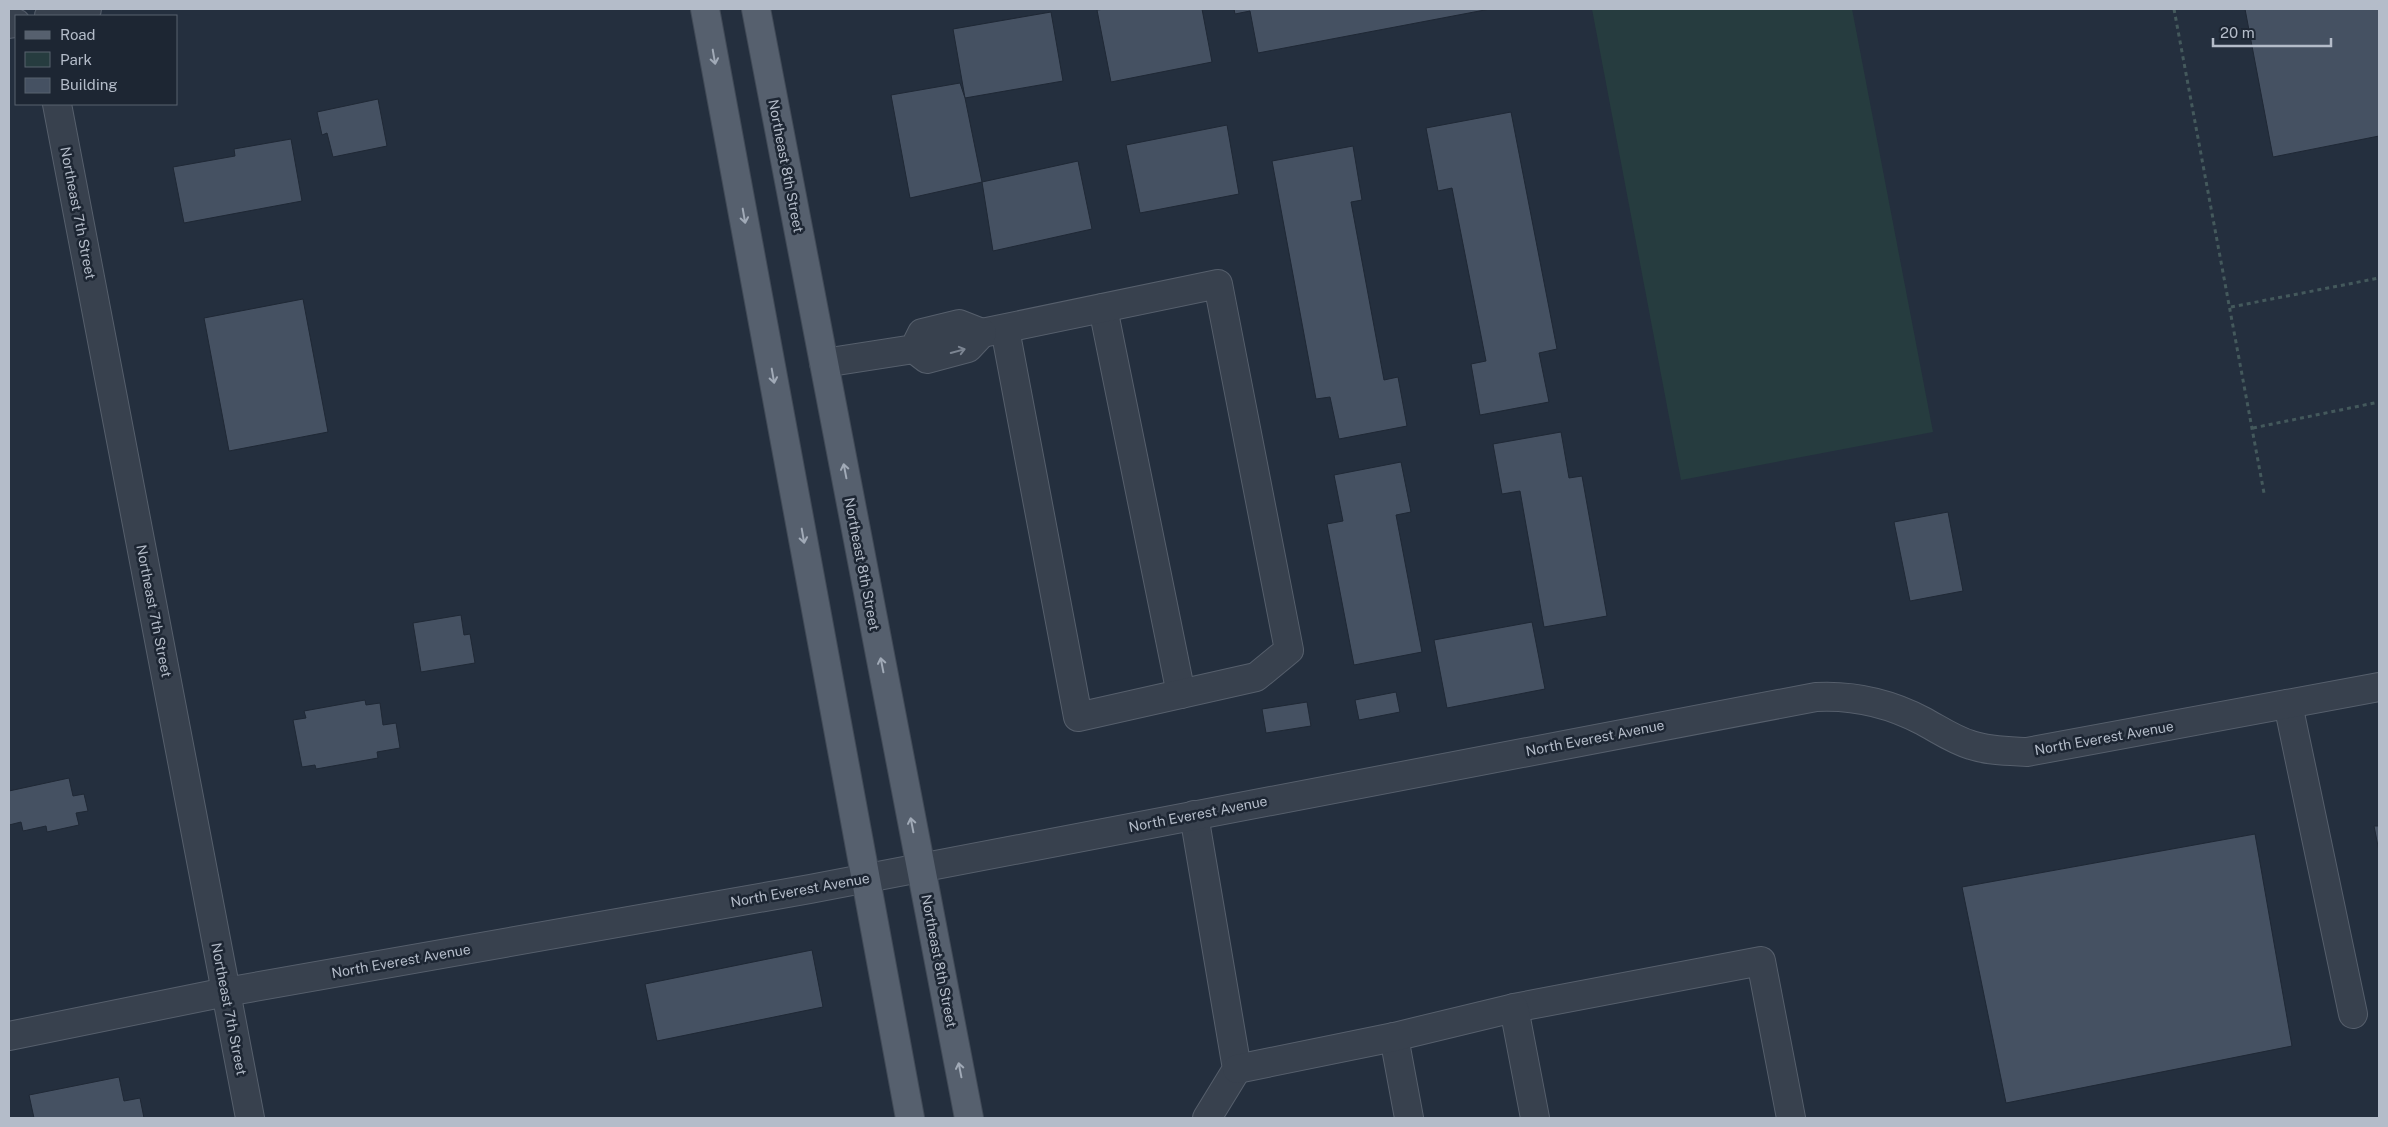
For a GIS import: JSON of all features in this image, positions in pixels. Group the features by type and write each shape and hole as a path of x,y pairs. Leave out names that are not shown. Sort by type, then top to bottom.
{"main road":[{"path":"705,9 910,1118"},
{"name":"Northeast 8th Street","path":"756,9 920,868 970,1118"}],"street":[{"path":"54,15 87,9"},
{"name":"Northeast 7th Street","path":"57,105 250,1118"},
{"path":"824,363 914,348 927,359 968,348 994,331 1218,284 1290,650 1256,677 1078,717 994,331"},
{"path":"1103,308 1181,694"},
{"name":"North Everest Avenue","path":"9,1036 226,992 920,868 1816,697 1850,696 1883,703 1969,744 1993,750 2027,752 2379,687"},
{"path":"2288,704 2353,1014"},
{"path":"1194,815 1237,1069 1207,1118"},
{"path":"1237,1069 1394,1037 1514,1008 1761,961 1792,1118"},
{"path":"1514,1008 1535,1118"},
{"path":"1394,1037 1409,1118"}],"path":[{"path":"2174,9 2231,307 2264,493"},
{"path":"2231,307 2379,278"},
{"path":"2253,428 2379,402"}],"green space":[{"path":"1592,9 1852,9 1933,432 1681,480"}],"building":[{"path":"1202,9 1212,62 1111,82 1097,10"},
{"path":"1234,9 1490,9 1258,53 1250,11 1235,14"},
{"path":"2245,9 2379,9 2379,136 2273,157"},
{"path":"1051,12 1063,81 965,98 953,29"},
{"path":"960,83 965,98 982,182 910,198 891,95"},
{"path":"378,99 387,146 333,157 327,133 322,135 317,112"},
{"path":"1511,112 1557,349 1539,353 1549,402 1480,415 1471,364 1486,361 1452,188 1438,191 1426,128"},
{"path":"1227,125 1239,194 1140,213 1126,145"},
{"path":"291,139 302,201 184,223 173,167 235,156 234,149"},
{"path":"1353,146 1362,200 1351,202 1384,380 1398,377 1407,426 1339,439 1330,397 1316,399 1272,161"},
{"path":"1078,161 1092,229 993,251 982,182"},
{"path":"303,299 328,432 229,451 204,318"},
{"path":"1561,432 1569,478 1582,476 1607,616 1544,627 1520,491 1502,494 1493,444"},
{"path":"1401,462 1411,512 1396,515 1422,652 1354,665 1327,524 1343,521 1334,475"},
{"path":"1948,512 1963,591 1910,601 1894,522"},
{"path":"461,615 464,635 470,634 475,663 421,672 413,623"},
{"path":"1532,622 1545,689 1447,708 1434,640"},
{"path":"1396,692 1400,712 1359,720 1355,700"},
{"path":"365,700 366,705 380,703 383,725 396,723 400,748 377,752 378,758 316,769 315,765 302,767 293,720 306,718 304,711"},
{"path":"1307,702 1311,726 1266,733 1262,709"},
{"path":"69,778 73,796 84,794 88,811 76,813 79,825 47,832 46,826 23,831 21,822 9,825 9,791"},
{"path":"2374,826 2379,826 2379,851"},
{"path":"2255,834 2292,1046 2006,1103 1962,887"},
{"path":"812,950 823,1007 657,1041 645,984"},
{"path":"119,1077 124,1101 140,1098 144,1118 34,1118 29,1095"}]}
